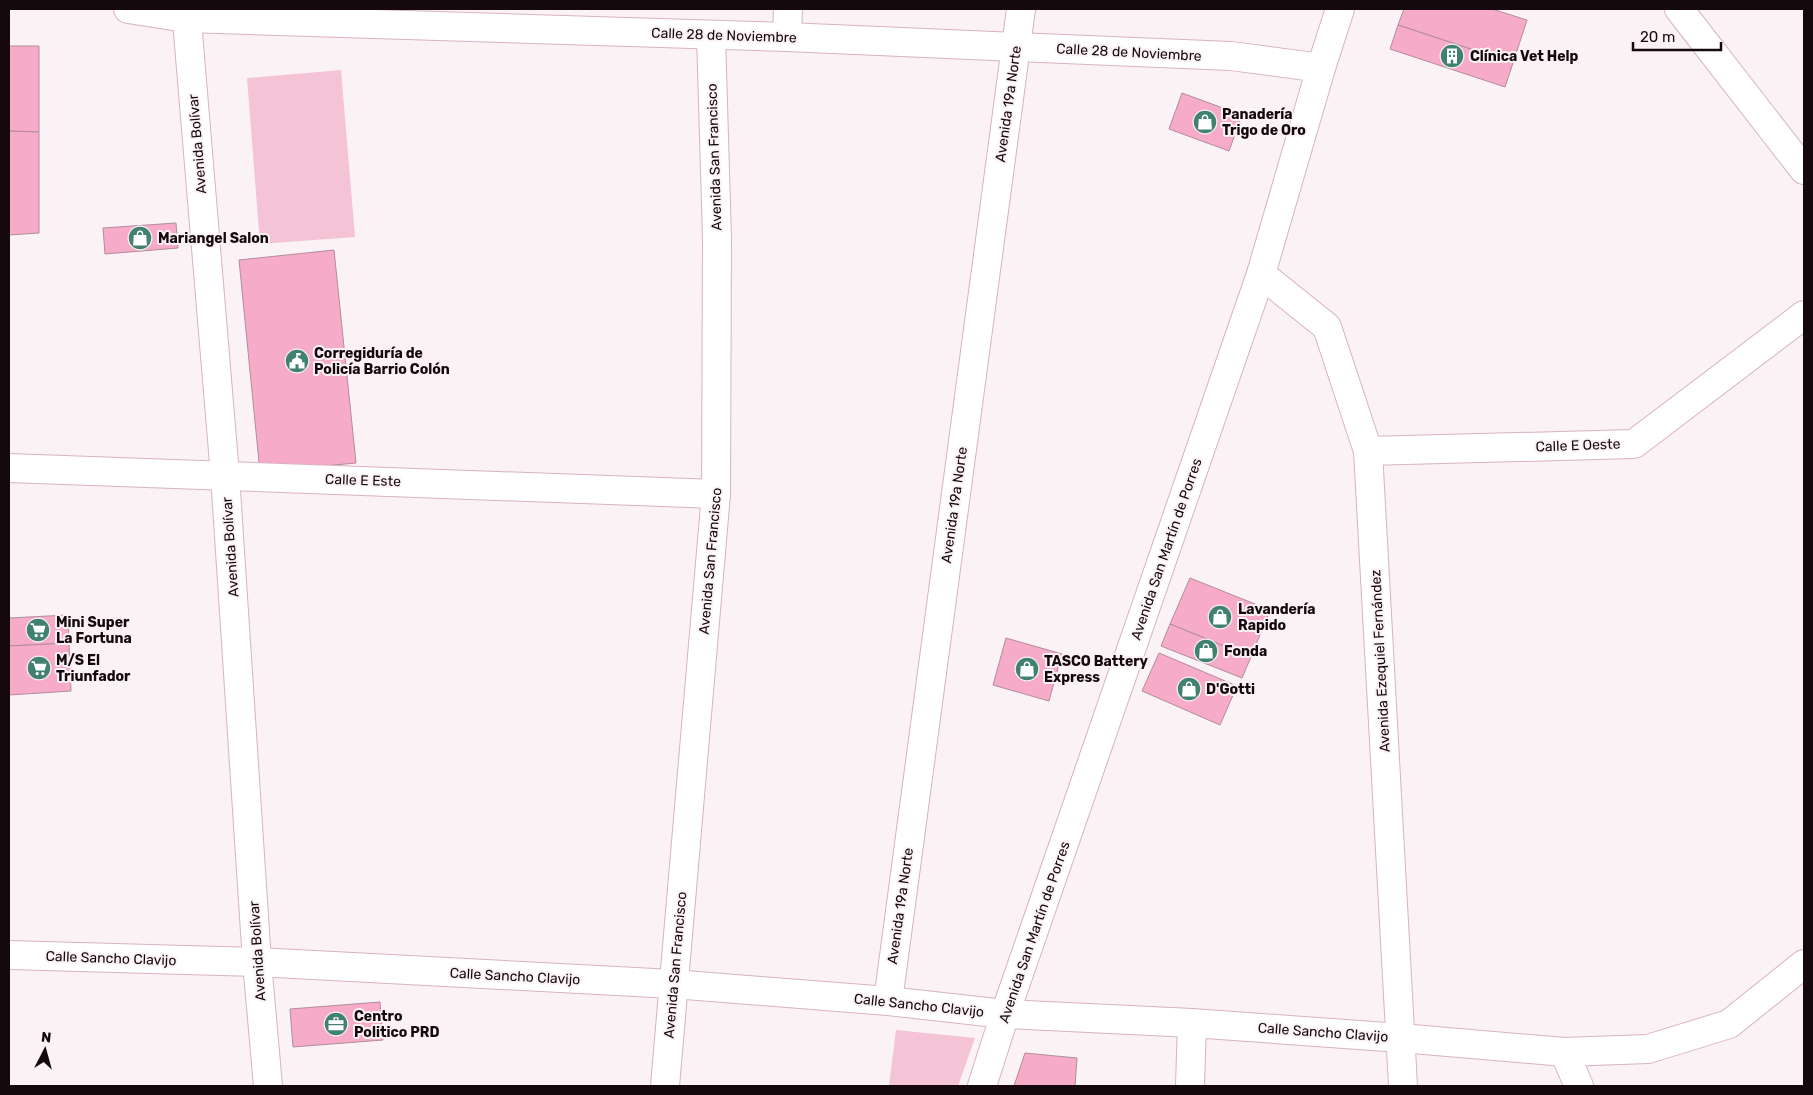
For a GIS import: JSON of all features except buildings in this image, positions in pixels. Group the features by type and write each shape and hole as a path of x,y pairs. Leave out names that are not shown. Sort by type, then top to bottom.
{"street":[{"name":"Calle 28 de Noviembre","path":"128,9 186,13 1231,56 1321,68"},
{"path":"787,37 788,9"},
{"name":"Avenida 19a Norte","path":"888,1001 1020,9"},
{"name":"Avenida San Martín de Porres","path":"982,1086 1005,1014 1261,274 1340,9"},
{"path":"1679,9 1804,170"},
{"name":"Avenida Bolívar","path":"186,13 226,475 257,962 268,1086"},
{"name":"Avenida San Francisco","path":"665,1086 716,494 717,239 711,35"},
{"name":"Avenida Ezequiel Fernández","path":"1261,274 1327,326 1368,451 1404,1086"},
{"name":"Calle E Oeste","path":"1368,451 1634,444 1804,315"},
{"name":"Calle E Este","path":"9,468 716,494"},
{"name":"Calle Sancho Clavijo","path":"9,955 257,962 673,984 888,1001 1005,1014 1192,1023 1564,1052 1648,1049 1729,1024 1804,964"},
{"path":"1190,1086 1192,1023"},
{"path":"1564,1052 1580,1086"}],"shaded area":[{"path":"341,70 355,237 260,244 247,78"},
{"path":"896,1030 975,1038 958,1086 889,1086"}],"place":[{"name":"Clínica Vet Help","path":"1452,56"},
{"name":"Panadería Trigo de Oro","path":"1205,122"},
{"name":"Mariangel Salon","path":"140,238"},
{"name":"Corregiduría de Policía Barrio Colón","path":"297,361"},
{"name":"Lavandería Rapido","path":"1220,617"},
{"name":"Mini Super La Fortuna","path":"38,630"},
{"name":"Fonda","path":"1206,651"},
{"name":"M/S El Triunfador","path":"39,668"},
{"name":"TASCO Battery Express","path":"1027,669"},
{"name":"D'Gotti","path":"1189,689"},
{"name":"Centro Politico PRD","path":"336,1024"}]}
